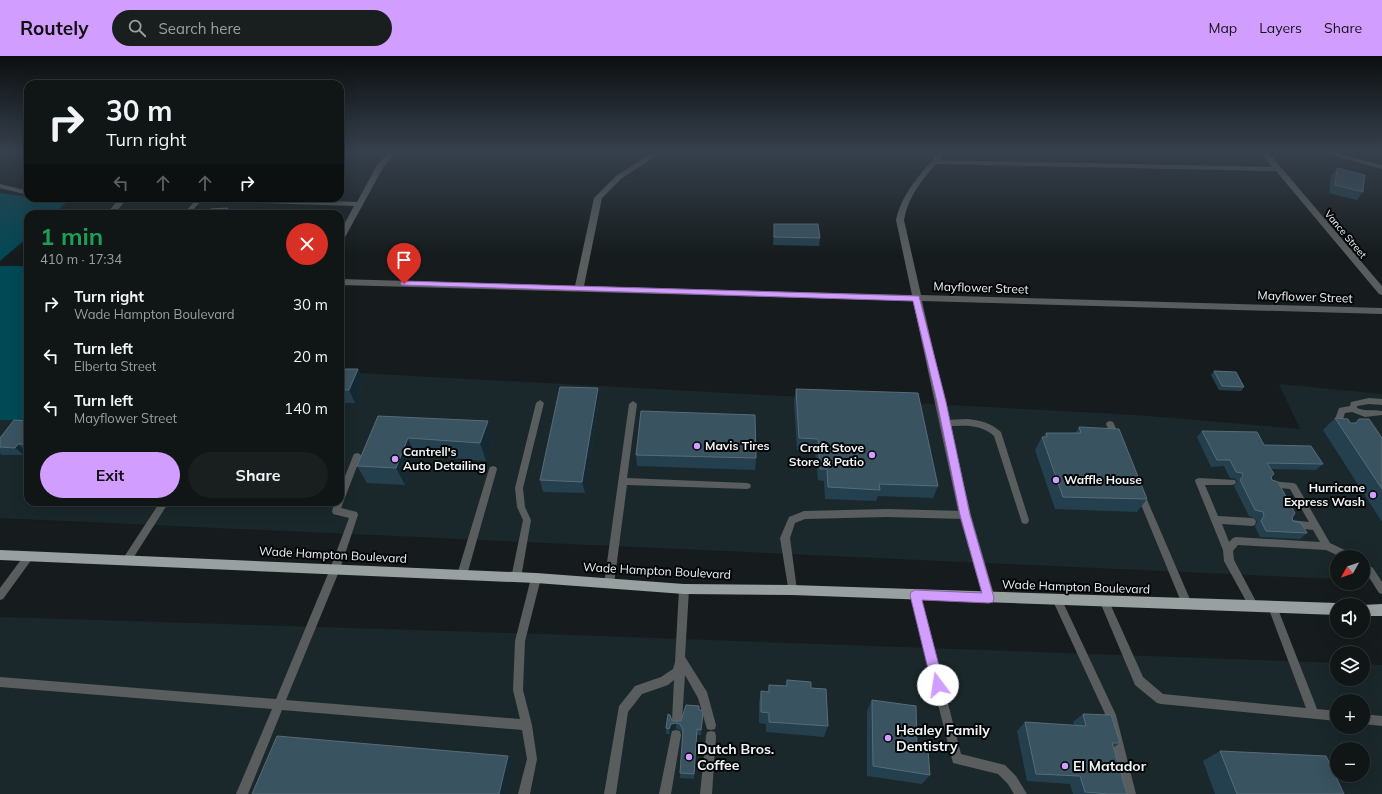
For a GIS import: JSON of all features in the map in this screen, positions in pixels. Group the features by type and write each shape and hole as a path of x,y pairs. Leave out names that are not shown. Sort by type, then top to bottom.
{"main road":[{"name":"Wade Hampton Boulevard","path":"0,555 536,578 684,589 792,590 1058,601 1330,609"},
{"path":"1370,610 1382,610"}],"street":[{"path":"344,233 370,185"},
{"path":"579,288 598,198 609,185"},
{"path":"915,185 910,191 901,211 901,230 946,423 965,515 989,598"},
{"name":"Vance Street","path":"1292,185 1382,292"},
{"path":"0,186 24,193"},
{"path":"114,210 120,202"},
{"path":"296,202 360,204"},
{"name":"Mayflower Street","path":"344,282 1382,311"}],"lane":[{"path":"190,210 197,202"},
{"path":"1353,409 1354,404 1369,401 1382,402"},
{"path":"516,578 527,520 521,507 518,488 540,402"},
{"path":"609,584 633,404"},
{"path":"1341,431 1338,422 1342,410 1353,409 1365,414 1379,413"},
{"path":"946,423 983,423 992,428 998,434 1025,520"},
{"path":"1110,424 1120,446"},
{"path":"344,490 357,456"},
{"path":"462,575 493,469"},
{"path":"1232,482 1199,480 1228,550 1229,562 1254,607"},
{"path":"623,481 747,486"},
{"path":"1270,484 1293,486 1327,546"},
{"path":"1138,489 1187,604"},
{"path":"127,560 162,506"},
{"path":"242,794 335,569 354,515 336,511 338,506"},
{"path":"792,590 785,538 792,520 804,515 887,513 965,515"},
{"path":"1216,520 1252,522"},
{"path":"1291,524 1316,526"},
{"path":"1228,550 1236,541 1327,546 1335,550"},
{"path":"0,596 29,556"},
{"path":"1370,571 1382,590"},
{"path":"524,794 532,759 527,725 518,690 520,641 536,578"},
{"path":"677,721 684,589"},
{"path":"915,595 957,759 1001,769 1012,780 1021,794"},
{"path":"1058,601 1110,715 1130,794"},
{"path":"1105,602 1139,681 1161,700 1330,715"},
{"path":"1273,607 1314,714"},
{"path":"681,660 703,696 711,725"},
{"path":"610,794 623,710 639,690 664,681 676,672 681,660"},
{"path":"0,682 527,725"},
{"path":"1370,720 1382,721"},
{"path":"665,794 676,735"},
{"path":"706,794 711,736"}],"shaded area":[{"path":"0,193 24,196 24,202 67,202 58,210 24,210 24,240 0,261"},
{"path":"0,266 24,266 24,421 0,420"},
{"path":"344,372 1136,415 1300,429 1279,384 1382,394 1382,581 1370,580 1370,550 1330,550 1330,579 0,518 0,420 24,421 24,506 344,506"},
{"path":"0,617 572,635 1330,663 1330,686 1370,686 1370,664 1382,665 1382,794 0,794"}],"building":[{"path":"1337,185 1364,185 1363,192"},
{"path":"228,208 227,210 210,209"},
{"path":"774,224 818,224 820,238 774,237"},
{"path":"344,369 358,369 349,390 344,390"},
{"path":"1214,371 1236,372 1244,387 1222,386"},
{"path":"560,387 598,388 582,482 540,480"},
{"name":"Craft Stove Store & Patio","path":"796,389 918,393 938,486 879,484 880,490 828,487 827,469 820,469 818,439 799,438"},
{"name":"Mavis Tires","path":"641,411 755,415 756,458 636,455"},
{"path":"378,416 488,421 480,443 408,438 396,468 357,466"},
{"path":"1335,418 1348,419 1350,423 1356,423 1359,419 1369,419 1382,438 1382,489"},
{"path":"14,420 24,421 24,444 18,444 15,448 0,447 0,438"},
{"path":"1079,427 1119,429 1147,499 1063,497 1042,437 1047,437 1046,433 1081,433"},
{"path":"1202,431 1257,432 1264,445 1311,446 1323,464 1267,463 1274,474 1271,477 1272,480 1278,482 1295,513 1292,518 1293,521 1301,523 1307,533 1266,531 1261,521 1264,516 1263,512 1255,510 1240,480 1243,476 1242,473 1236,472 1230,460 1217,460"},
{"path":"787,680 811,682 811,688 826,689 828,726 769,722 769,713 761,712 761,691 769,692 769,685 787,686"},
{"name":"Healey Family Dentistry","path":"872,700 916,706 917,749 928,750 930,775 873,766"},
{"name":"Dutch Bros. Coffee","path":"686,705 699,706 699,710 702,710 703,713 701,730 697,729 694,774 680,773 683,730 680,724 671,724 669,729 666,728 668,714 670,715 672,721 681,721"},
{"name":"El Matador","path":"1083,714 1111,715 1120,743 1112,743 1127,794 1085,792 1080,776 1036,774 1025,722 1086,726"},
{"path":"277,736 508,756 499,794 252,794"},
{"path":"1220,751 1326,756 1330,764 1330,782 1338,782 1344,794 1237,794"}],"place":[{"name":"Mavis Tires","path":"697,446"},
{"name":"Craft Stove Store & Patio","path":"872,455"},
{"name":"Cantrell's Auto Detailing","path":"395,459"},
{"name":"Waffle House","path":"1056,480"},
{"name":"Hurricane Express Wash","path":"1373,495"},
{"name":"Healey Family Dentistry","path":"888,738"},
{"name":"Dutch Bros. Coffee","path":"689,757"},
{"name":"El Matador","path":"1065,766"}],"route":[{"path":"404,284 917,298 942,402 965,515 989,598 915,595 938,685"}]}
